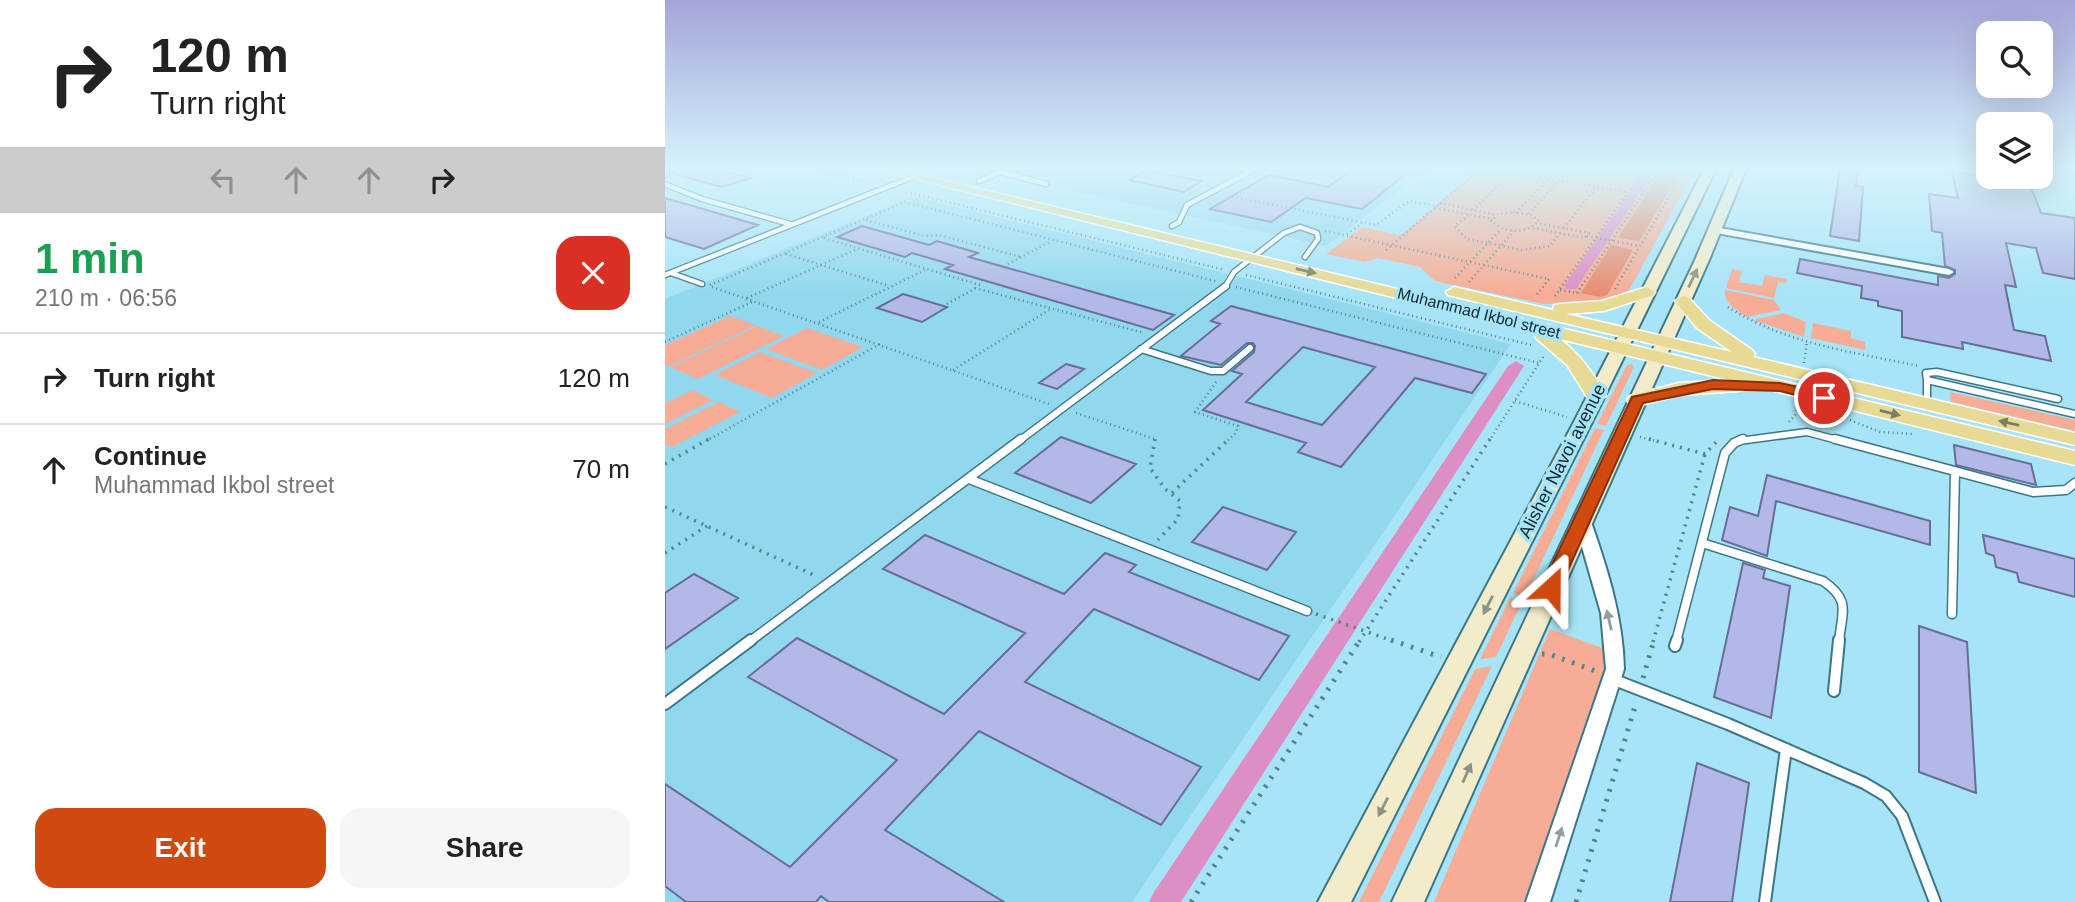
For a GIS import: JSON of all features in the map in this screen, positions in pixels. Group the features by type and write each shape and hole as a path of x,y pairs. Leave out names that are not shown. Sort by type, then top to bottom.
{"main road":[{"name":"Muhammad Ikbol street","path":"1082,211 1661,349 1780,387 2075,458"},
{"name":"Muhammad Ikbol street","path":"1108,211 1172,226 1259,253 1305,257 1524,316"},
{"name":"Alisher Navoi avenue","path":"1334,902 1596,396 1688,211"},
{"path":"1408,902 1722,211"},
{"path":"1524,316 1621,302 1647,292"},
{"path":"1683,301 1708,328 1763,365"},
{"path":"1524,316 1564,349 1584,371 1596,396"},
{"name":"Muhammad Ikbol street","path":"1661,349 1763,365 2075,439"},
{"path":"1637,400 1713,385 1780,387"}],"street":[{"path":"1714,230 1949,272"},
{"path":"1538,902 1612,679 1616,650 1594,553 1582,519"}],"lane":[{"path":"743,211 791,225"},
{"path":"668,274 826,211"},
{"path":"1172,226 1179,222 1183,211"},
{"path":"665,704 1141,349 1160,338 1227,285 1234,272 1293,228 1309,228 1318,235 1305,257"},
{"path":"668,274 705,285"},
{"path":"1141,349 1211,371 1223,371 1250,348"},
{"path":"1927,404 1926,373 1937,372 2058,399"},
{"path":"1927,380 2073,413"},
{"path":"1675,646 1725,453 1734,443 1747,438 1807,432 2033,492 2066,490 2075,483"},
{"path":"1952,614 1955,472"},
{"path":"969,479 1307,611"},
{"path":"1702,543 1823,581 1836,590 1843,601 1834,691"},
{"path":"1612,679 1786,749 1886,796 1902,816 1935,902"},
{"path":"1765,902 1786,749"}],"path":[{"path":"705,285 884,211"},
{"path":"940,211 1539,363"},
{"path":"985,211 1547,350 1191,902"},
{"path":"1303,211 1379,225 1396,211"},
{"path":"1386,250 1431,211"},
{"path":"1455,211 1493,219 1501,229 1514,231 1533,228 1640,246"},
{"path":"1477,211 1497,215 1529,215 1539,221 1533,228"},
{"path":"1529,215 1532,211"},
{"path":"1564,228 1577,211"},
{"path":"1550,303 1616,211"},
{"path":"1577,293 1630,211"},
{"path":"1612,294 1660,211"},
{"path":"1468,215 1455,226 1467,239 1500,246 1522,250 1550,246 1560,233"},
{"path":"1493,219 1497,215"},
{"path":"864,220 924,236 939,235 956,239 1021,257"},
{"path":"1346,234 1362,223"},
{"path":"1537,223 1589,233 1587,236"},
{"path":"1309,228 1549,279 1532,301 1541,302"},
{"path":"1454,280 1501,229"},
{"path":"1468,283 1514,231"},
{"path":"956,239 963,236"},
{"path":"822,237 981,285 943,306"},
{"path":"1009,264 1053,240"},
{"path":"747,298 859,248"},
{"path":"784,253 890,287"},
{"path":"818,323 927,269"},
{"path":"705,285 1155,439 1150,468 1165,489 1180,501 1178,519 1149,549"},
{"path":"975,288 1049,310"},
{"path":"665,342 754,301"},
{"path":"953,370 1053,307 1160,338"},
{"path":"1728,307 1764,327 1807,341 1804,367"},
{"path":"665,464 880,344"},
{"path":"1172,493 1236,433 1238,426 1195,412 1223,371"},
{"path":"1515,401 1567,417"},
{"path":"1783,424 1793,419 1797,401"},
{"path":"1636,436 1705,454 1723,437"},
{"path":"665,456 672,460"},
{"path":"665,507 828,582"},
{"path":"665,553 707,526"},
{"path":"1307,611 1458,663"},
{"path":"1520,657 1549,654 1612,679"}],"shaded area":[{"path":"877,211 974,211 1511,344 1132,902 665,902 665,299"},
{"path":"1166,211 1372,211 1326,246"},
{"path":"1429,211 1673,211 1629,290 1623,295 1592,302 1544,304 1435,281 1420,267 1378,258 1365,262 1326,254 1362,227 1401,235"},
{"path":"1636,211 1657,211 1639,241 1618,238"},
{"path":"1611,245 1633,250 1607,295 1600,297 1581,293"},
{"path":"1732,269 1742,271 1739,282 1762,286 1765,275 1787,279 1786,283 1778,282 1774,298 1726,288"},
{"path":"1725,290 1774,300 1781,310 1747,317 1729,303"},
{"path":"1784,313 1806,322 1804,337 1753,320"},
{"path":"730,316 756,325 669,366 665,365 665,345"},
{"path":"1813,323 1851,331 1851,338 1865,342 1865,350 1811,338"},
{"path":"757,326 784,336 698,379 670,367"},
{"path":"807,328 863,347 822,370 766,349"},
{"path":"760,352 817,373 772,398 715,375"},
{"path":"1632,364 1634,367 1606,426 1597,424 1627,365"},
{"path":"693,390 713,400 665,424 665,403"},
{"path":"1950,392 2075,420 2075,431 1951,402"},
{"path":"719,402 740,412 672,447 665,444 665,429"},
{"path":"1595,428 1604,430 1525,597 1513,593"},
{"path":"1510,598 1522,602 1496,657 1480,659"},
{"path":"1550,629 1605,649 1602,685 1525,902 1434,902"},
{"path":"1492,666 1379,902 1359,902 1475,669"}],"building":[{"path":"710,211 758,225 704,249 665,237 665,213"},
{"path":"1220,211 1287,211 1271,222"},
{"path":"1834,211 1861,211 1859,241 1830,236"},
{"path":"1930,211 2040,211 2075,218 2075,279 2043,273 2036,248 2006,243 2016,287 2005,285 2014,330 2045,336 2051,361 1962,342 1963,349 1902,337 1902,311 1878,306 1878,301 1861,298 1862,286 1797,273 1800,259 1938,285 1938,276 1949,278 1955,274 1955,270 1945,266 1942,233 1932,231"},
{"path":"862,226 929,245 937,241 978,253 969,257 1174,315 1153,330 945,269 953,265 912,253 905,257 837,237"},
{"path":"903,294 947,307 922,322 877,308"},
{"path":"1231,306 1486,374 1472,393 1415,378 1341,467 1298,452 1306,443 1203,410 1242,374 1232,371 1254,352 1255,346 1253,343 1247,343 1221,365 1181,356 1220,324 1211,321","holes":["1303,347 1375,367 1322,425 1246,402"]},
{"path":"1066,364 1084,369 1057,389 1039,383"},
{"path":"1061,437 1136,464 1091,503 1015,473"},
{"path":"1954,445 2031,464 2036,485 1956,465"},
{"path":"1767,475 1930,521 1930,545 1776,501 1767,556 1722,540 1730,507 1758,516"},
{"path":"1223,507 1296,532 1267,570 1192,542"},
{"path":"925,535 1064,594 1105,553 1136,565 1129,572 1289,636 1259,680 1094,609 1025,682 1201,767 1161,825 979,731 885,830 1004,902 829,902 821,896 816,902 686,902 665,886 665,784 790,867 897,760 748,677 797,638 944,714 1025,633 883,569"},
{"path":"1983,535 2075,559 2075,597 2019,582 2017,573 1996,567 1994,556 1986,553"},
{"path":"1743,563 1765,570 1763,578 1790,586 1771,718 1714,697"},
{"path":"694,574 738,598 665,649 665,593"},
{"path":"1919,626 1967,642 1976,793 1919,772"},
{"path":"1697,763 1749,783 1732,902 1670,902"}],"waterway":[{"path":"1571,286 1622,211"},
{"path":"1164,902 1516,366"}],"route":[{"path":"1551,588 1637,400 1679,389 1713,385 1780,387 1824,398"}]}
